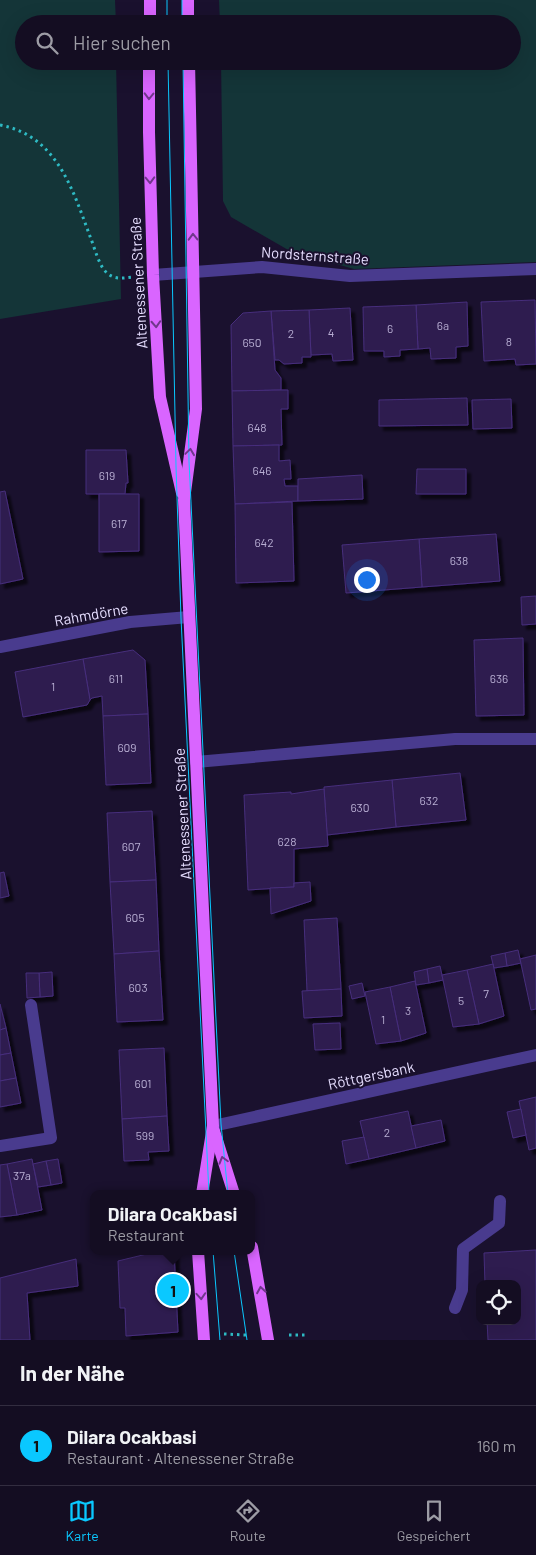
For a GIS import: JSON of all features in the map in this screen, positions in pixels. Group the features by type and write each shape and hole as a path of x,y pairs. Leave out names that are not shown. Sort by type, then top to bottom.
{"main road":[{"path":"150,0 150,15"},
{"path":"188,0 188,15"},
{"name":"Altenessener Straße","path":"149,70 153,275 160,398 184,500"},
{"name":"Altenessener Straße","path":"189,70 196,409 184,500 213,1126 203,1190"},
{"name":"Altenessener Straße","path":"213,1126 233,1190"},
{"path":"198,1255 204,1340"},
{"path":"253,1255 268,1340"}],"street":[{"name":"Nordsternstraße","path":"153,275 262,267 350,276 536,269"},
{"name":"Rahmdörne","path":"0,647 130,622 189,617"},
{"path":"196,762 455,739 536,739"},
{"path":"0,1146 51,1138 31,1005"},
{"name":"Röttgersbank","path":"213,1126 536,1055"},
{"path":"455,1308 462,1290 463,1249 499,1223 500,1201"}],"path":[{"path":"0,125 31,137 50,153 66,174 97,256 106,272 117,278 153,275"},
{"path":"232,1334 232,1340"}],"green space":[{"path":"0,0 115,0 116,15 15,15 15,70 116,70 121,299 0,319"},
{"path":"219,0 536,0 536,262 354,269 290,251 231,217 223,201 221,70 521,70 521,15 220,15"}],"building":[{"path":"535,300 536,364 516,365 515,359 484,361 481,302"},
{"path":"467,302 468,346 456,347 456,358 431,359 430,348 418,349 416,305"},
{"path":"416,305 418,349 400,350 400,356 384,357 384,351 364,351 363,307"},
{"path":"350,308 353,360 333,361 332,354 311,355 309,310"},
{"path":"309,310 311,357 302,357 302,363 284,364 279,360 275,360 271,311"},
{"path":"271,311 275,370 281,378 281,390 232,391 231,325 243,313"},
{"path":"288,390 288,409 281,409 282,445 233,446 232,391"},
{"path":"467,398 468,425 379,426 379,400"},
{"path":"511,399 512,428 473,429 472,400"},
{"path":"279,445 279,461 290,460 291,479 284,479 285,486 298,486 298,501 235,504 233,446"},
{"path":"86,450 126,450 128,483 126,483 125,494 86,494"},
{"path":"417,469 466,469 466,494 416,494"},
{"path":"362,475 363,499 298,501 298,479"},
{"path":"5,491 23,579 0,584 0,492"},
{"path":"99,494 139,494 139,551 99,552"},
{"path":"292,502 294,581 236,583 235,504"},
{"path":"496,534 500,581 422,587 419,539"},
{"path":"419,539 422,587 346,593 342,545"},
{"path":"536,596 536,624 522,625 521,597"},
{"path":"523,638 524,715 476,716 474,640"},
{"path":"133,650 145,660 148,714 103,716 102,696 90,700 83,659"},
{"path":"83,659 90,700 87,705 23,717 15,672"},
{"path":"148,714 151,783 106,785 103,716"},
{"path":"460,773 466,820 396,827 392,780"},
{"path":"392,780 396,827 327,835 324,787"},
{"path":"324,789 328,846 294,849 294,887 248,890 244,795 291,792 291,794"},
{"path":"152,811 156,880 110,882 107,813"},
{"path":"4,872 9,896 0,898 0,873"},
{"path":"156,880 159,951 114,954 110,882"},
{"path":"310,882 311,901 271,914 270,888 294,887 294,883"},
{"path":"337,918 341,989 307,991 304,920"},
{"path":"518,950 521,963 507,966 505,953"},
{"path":"159,951 163,1020 117,1022 114,954"},
{"path":"505,953 507,966 494,968 491,956"},
{"path":"536,955 536,1009 531,1010 520,959"},
{"path":"493,964 504,1016 479,1024 467,970"},
{"path":"440,966 443,980 429,983 427,969"},
{"path":"427,969 429,983 416,985 414,972"},
{"path":"467,970 479,1024 453,1027 442,975"},
{"path":"52,972 53,996 40,997 39,973"},
{"path":"26,973 39,973 40,997 27,998"},
{"path":"415,981 426,1033 401,1041 390,987"},
{"path":"362,983 365,996 352,999 349,986"},
{"path":"390,987 401,1041 376,1044 365,992"},
{"path":"341,989 342,1016 304,1018 302,991"},
{"path":"0,1004 6,1028 0,1030"},
{"path":"340,1023 341,1049 315,1050 313,1024"},
{"path":"6,1028 11,1053 0,1055 0,1030"},
{"path":"164,1048 167,1116 122,1119 119,1050"},
{"path":"11,1053 16,1078 0,1081 0,1055"},
{"path":"16,1078 21,1103 0,1107 0,1081"},
{"path":"536,1097 536,1148 529,1150 519,1101"},
{"path":"521,1109 526,1135 513,1138 507,1112"},
{"path":"408,1111 416,1148 369,1159 360,1121"},
{"path":"167,1116 169,1151 148,1152 149,1160 124,1161 122,1119"},
{"path":"441,1120 445,1141 416,1148 411,1126"},
{"path":"364,1137 369,1159 346,1164 342,1141"},
{"path":"32,1159 42,1210 17,1215 7,1164"},
{"path":"58,1159 62,1183 51,1185 46,1161"},
{"path":"46,1161 51,1185 38,1187 33,1164"},
{"path":"7,1164 17,1215 0,1217 0,1165"},
{"path":"536,1250 536,1340 488,1340 487,1325 521,1325 521,1280 485,1280 484,1253"},
{"path":"143,1255 174,1255 178,1332 126,1336 125,1308 120,1308 118,1261"},
{"path":"76,1259 78,1286 27,1293 30,1340 0,1340 0,1278"}],"tram line":[{"path":"167,0 167,15"},
{"path":"182,0 182,15"},
{"path":"168,70 181,618 209,1190"},
{"path":"183,70 189,461 221,1124 228,1190"},
{"path":"213,1255 220,1340"},
{"path":"235,1255 247,1340"}],"place":[{"name":"Dilara Ocakbasi","path":"173,1290"}]}
